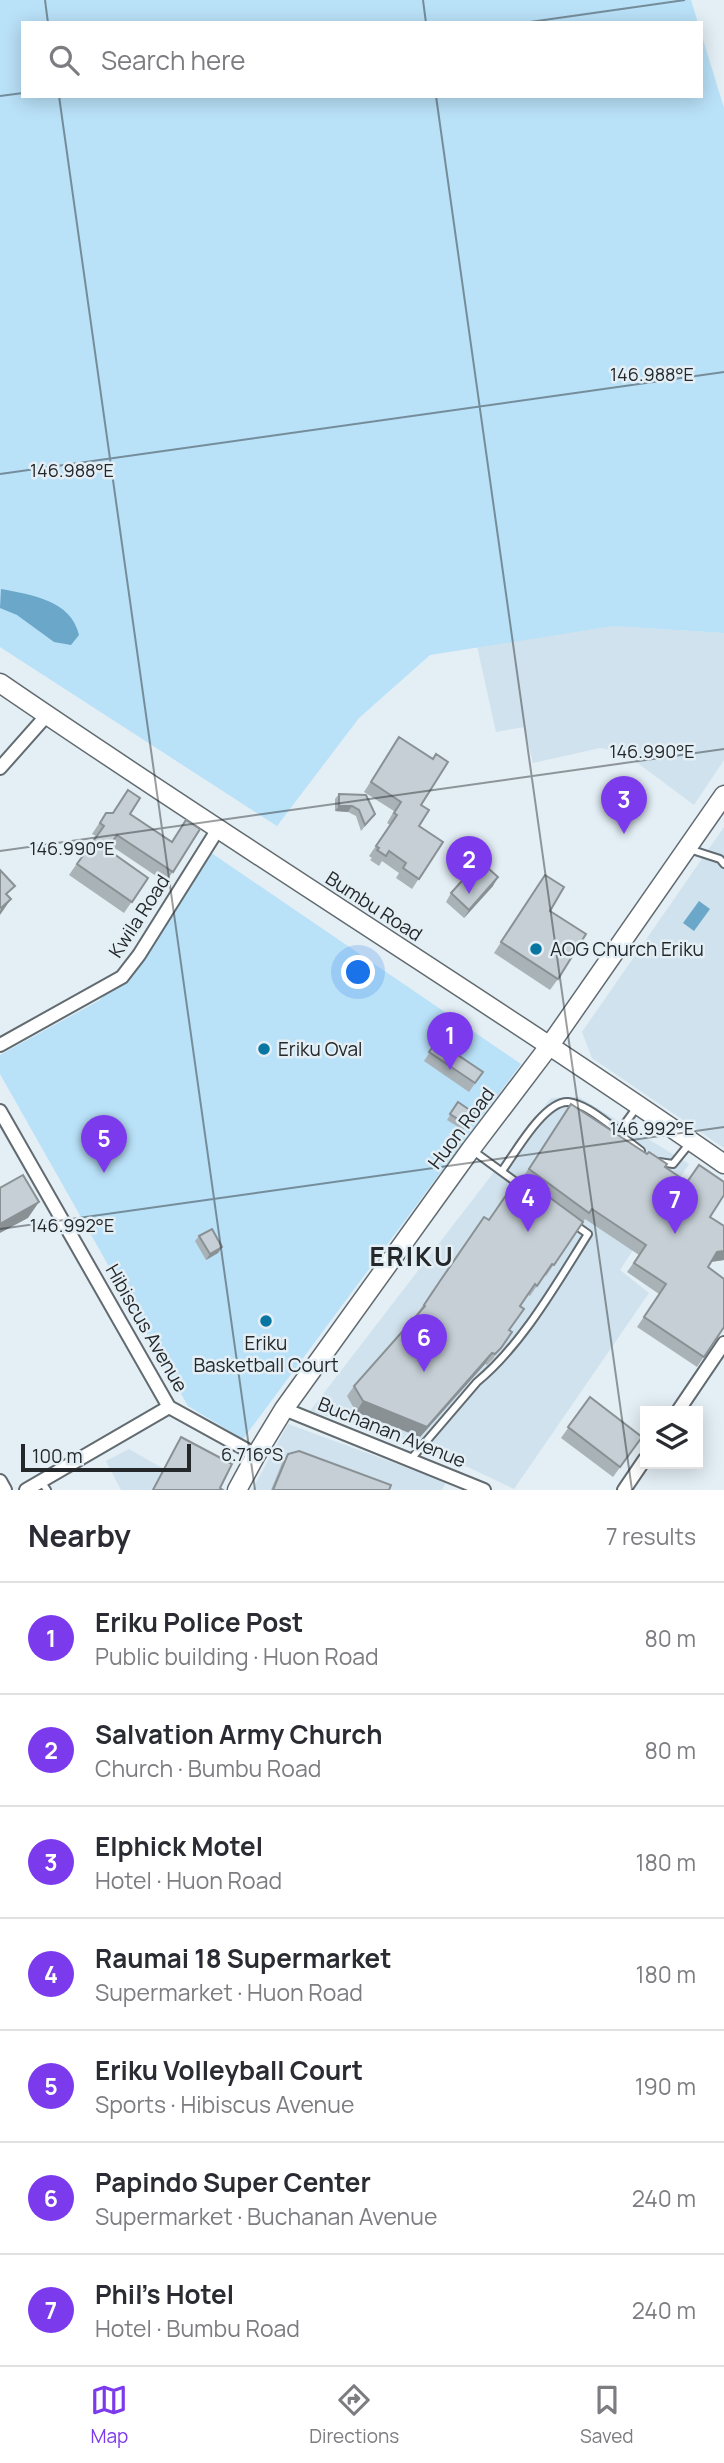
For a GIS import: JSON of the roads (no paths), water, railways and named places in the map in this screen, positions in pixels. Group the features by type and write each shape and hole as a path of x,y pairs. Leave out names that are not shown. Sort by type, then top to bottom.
{"main road":[{"name":"Bumbu Road","path":"0,683 218,829 550,1045 724,1164"},
{"name":"Huon Road","path":"237,1490 285,1409 471,1149 550,1045 724,795"}],"street":[{"path":"0,768 47,715"},
{"name":"Kwila Road","path":"0,1045 122,977 139,955 218,829"},
{"name":"Hibiscus Avenue","path":"0,1111 169,1407 256,1455"},
{"path":"681,1406 724,1343"},
{"path":"26,1490 44,1485 169,1407"},
{"name":"Buchanan Avenue","path":"285,1409 484,1490"},
{"path":"624,1490 640,1466"},
{"path":"0,1481 5,1490"}],"lane":[{"path":"687,849 720,859 724,864"},
{"path":"502,1171 545,1113 556,1104 568,1102 583,1107 616,1129 621,1129"},
{"path":"621,1129 638,1105"},
{"path":"621,1129 624,1138 645,1154"},
{"path":"655,1161 673,1164 692,1142"},
{"path":"471,1149 523,1187"},
{"path":"411,1459 477,1382 490,1371 542,1306 588,1234 566,1219"}],"place":[{"name":"Elphick Motel","path":"624,834"},
{"name":"Salvation Army Church","path":"469,894"},
{"name":"AOG Church Eriku","path":"536,949"},
{"name":"Eriku Oval","path":"264,1049"},
{"name":"Eriku Police Post","path":"450,1070"},
{"name":"Eriku Volleyball Court","path":"104,1173"},
{"name":"Raumai 18 Supermarket","path":"528,1232"},
{"name":"Phil's Hotel","path":"675,1234"},
{"name":"Eriku Basketball Court","path":"266,1321"},
{"name":"Papindo Super Center","path":"424,1372"}],"district":[{"name":"ERIKU","path":"412,1256"}]}
